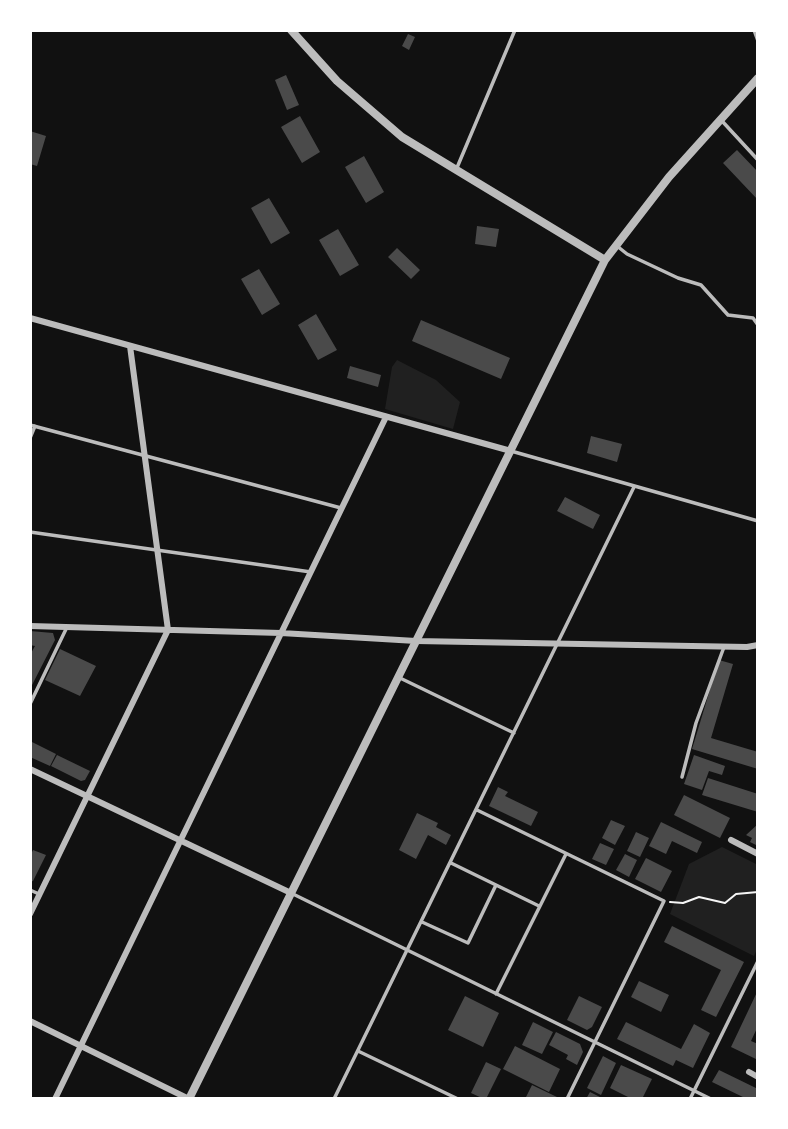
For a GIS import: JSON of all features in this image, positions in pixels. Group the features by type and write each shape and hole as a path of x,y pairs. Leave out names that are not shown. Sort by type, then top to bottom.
{"street":[{"path":"291,30 337,81 402,137 605,260"},
{"path":"30,1021 189,1099 605,260 669,177 758,78"},
{"path":"30,318 511,451"},
{"path":"30,914 168,630 130,346"},
{"path":"55,1099 386,417"},
{"path":"30,626 281,633 416,641 724,647 758,645"},
{"path":"30,769 291,894"},
{"path":"731,840 758,854"},
{"path":"749,1072 758,1076"}],"lane":[{"path":"456,170 514,30"},
{"path":"754,30 758,41"},
{"path":"720,120 758,160"},
{"path":"615,244 627,254 701,285 728,315 753,318 758,325"},
{"path":"30,425 341,508"},
{"path":"30,438 35,426"},
{"path":"511,451 758,521"},
{"path":"334,1099 634,487"},
{"path":"30,532 310,572"},
{"path":"30,704 67,627"},
{"path":"682,777 696,723 724,647"},
{"path":"398,677 514,733"},
{"path":"477,810 664,901 568,1099"},
{"path":"496,994 566,854"},
{"path":"451,863 539,906"},
{"path":"422,922 468,943 496,885"},
{"path":"30,890 39,894"},
{"path":"291,894 711,1099"},
{"path":"690,1099 758,961"},
{"path":"358,1051 458,1099"}],"path":[{"path":"664,901 683,903 699,897 725,903 736,894 758,892"}],"shaded area":[{"path":"397,360 436,380 460,402 453,429 385,409 392,367"},
{"path":"722,847 758,865 758,947 754,956 670,914 689,864"}],"building":[{"path":"408,34 415,37 409,50 402,46"},
{"path":"286,75 299,105 287,110 275,80"},
{"path":"300,116 320,152 302,163 281,127"},
{"path":"30,131 46,136 37,166 30,164"},
{"path":"737,150 758,172 758,200 723,163"},
{"path":"364,156 384,192 366,203 345,167"},
{"path":"269,198 290,233 271,244 251,208"},
{"path":"477,226 499,229 496,247 475,244"},
{"path":"338,229 359,265 340,276 319,240"},
{"path":"397,248 420,270 411,279 388,257"},
{"path":"259,269 280,304 262,315 241,279"},
{"path":"316,314 337,350 318,360 298,325"},
{"path":"421,320 510,358 501,379 412,341"},
{"path":"350,366 381,375 378,387 347,378"},
{"path":"591,436 622,444 617,462 587,453"},
{"path":"565,497 600,515 593,529 557,511"},
{"path":"30,631 53,633 55,640 30,689 30,655 35,646 30,645"},
{"path":"60,649 96,666 80,696 45,680"},
{"path":"719,660 733,664 711,738 758,752 758,769 692,749"},
{"path":"30,741 56,754 50,766 30,757"},
{"path":"57,755 90,771 85,780 81,781 51,766"},
{"path":"694,755 725,766 722,775 709,771 702,790 684,784"},
{"path":"708,778 758,794 758,812 702,795"},
{"path":"498,787 508,792 505,796 538,812 531,826 489,806"},
{"path":"684,795 730,818 720,838 674,815"},
{"path":"417,813 438,823 436,827 451,835 446,845 428,835 416,859 399,850"},
{"path":"611,820 625,826 615,845 602,838"},
{"path":"661,822 702,842 697,853 672,841 666,854 649,846"},
{"path":"758,824 758,846 750,842 752,838 746,835"},
{"path":"636,832 649,838 640,857 627,851"},
{"path":"600,843 614,849 606,865 592,859"},
{"path":"33,850 46,855 30,882 30,856"},
{"path":"625,854 637,860 629,877 616,870"},
{"path":"646,858 672,871 661,892 635,879"},
{"path":"672,926 744,962 716,1017 701,1010 721,970 664,942"},
{"path":"639,981 669,995 661,1012 631,997"},
{"path":"758,990 758,1026 751,1041 758,1044 758,1060 731,1047"},
{"path":"465,996 499,1013 483,1047 448,1030"},
{"path":"579,996 602,1007 592,1027 587,1030 567,1020"},
{"path":"533,1022 553,1032 542,1054 522,1045"},
{"path":"626,1022 681,1049 694,1024 710,1033 693,1068 676,1060 673,1066 617,1039"},
{"path":"556,1032 580,1044 583,1052 577,1065 566,1059 568,1055 549,1045"},
{"path":"515,1046 560,1069 549,1092 503,1069"},
{"path":"603,1056 616,1063 601,1095 587,1088"},
{"path":"486,1062 501,1069 484,1099 471,1093"},
{"path":"621,1065 652,1079 642,1099 632,1099 610,1088"},
{"path":"719,1070 758,1089 758,1099 747,1099 712,1082"},
{"path":"532,1085 557,1097 556,1099 525,1099"},
{"path":"590,1092 604,1099 586,1099"}]}
